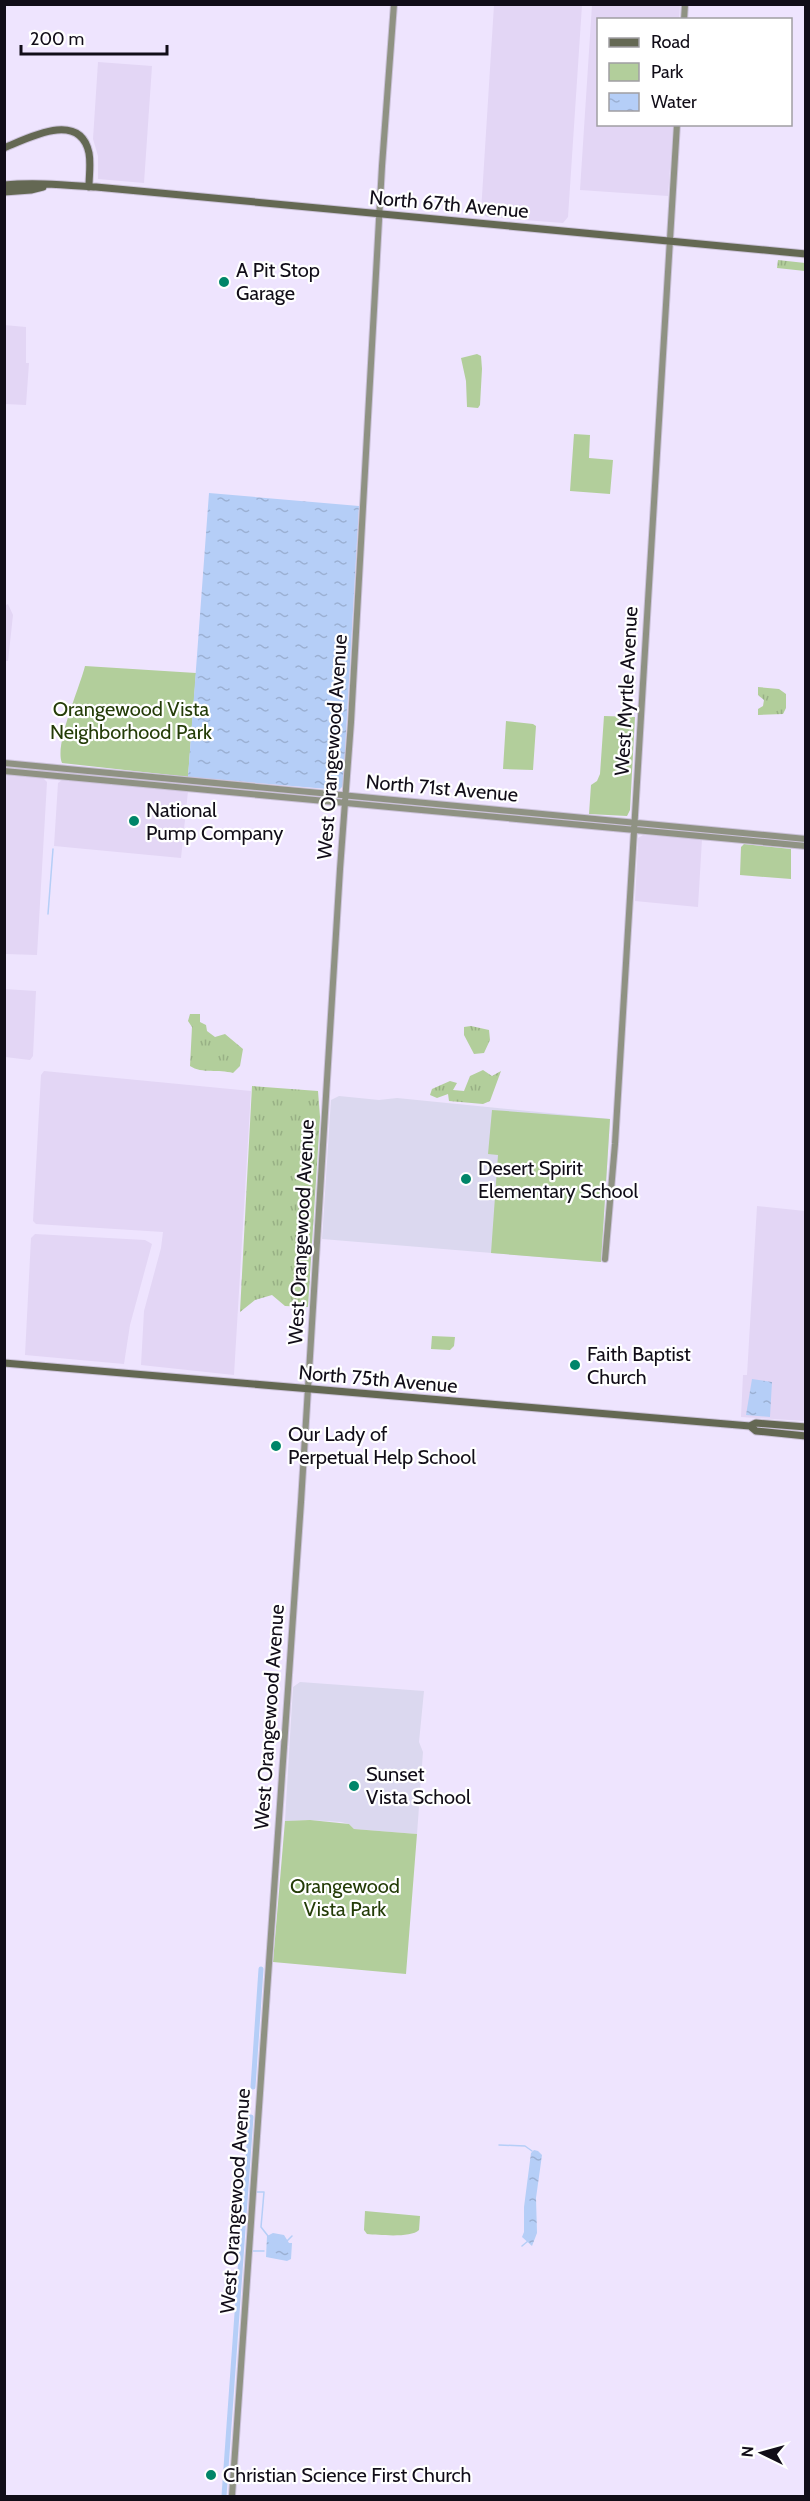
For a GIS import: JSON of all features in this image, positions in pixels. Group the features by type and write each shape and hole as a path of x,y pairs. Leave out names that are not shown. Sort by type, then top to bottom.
{"main road":[{"path":"4,148 51,130 70,131 82,140 88,150 89,187"},
{"name":"North 67th Avenue","path":"4,185 31,183 47,186 89,187 806,254"},
{"name":"North 67th Avenue","path":"4,192 47,186"},
{"name":"North 75th Avenue","path":"4,1363 750,1426 756,1423 806,1427"},
{"name":"North 75th Avenue","path":"750,1426 756,1431 806,1436"}],"street":[{"name":"West Orangewood Avenue","path":"232,2496 308,1390 346,799 379,214 394,4"},
{"name":"West Myrtle Avenue","path":"605,1259 677,126"},
{"name":"North 71st Avenue","path":"4,763 346,799 478,816 806,839"},
{"name":"North 71st Avenue","path":"4,771 118,782 479,808 806,846"},
{"path":"118,782 119,774"},
{"path":"478,816 479,808"}],"shaded area":[{"path":"494,5 582,5 568,217 563,223 487,217 481,212"},
{"path":"592,5 680,5 679,18 597,18 597,126 673,126 668,196 580,190"},
{"path":"98,62 152,66 144,183 98,179 98,156 93,139"},
{"path":"4,325 26,327 26,363 29,363 26,405 5,404"},
{"path":"8,604 13,615 8,661 5,661 4,606"},
{"path":"5,774 43,778 47,782 37,955 5,954"},
{"path":"62,780 188,791 181,858 54,846 58,783"},
{"path":"643,835 702,839 698,907 635,901 638,838"},
{"path":"4,989 36,991 33,1056 30,1060 5,1057"},
{"path":"44,1071 251,1091 234,1375 141,1365 144,1311 163,1232 36,1224 33,1221 41,1075"},
{"name":"Desert Spirit Elementary School","path":"339,1096 379,1100 397,1098 610,1119 601,1262 322,1239 331,1100"},
{"path":"757,1206 805,1211 805,1421 741,1417 743,1375 747,1375"},
{"path":"35,1234 145,1240 152,1244 130,1325 124,1364 25,1355 31,1238"},
{"name":"Sunset Vista School","path":"300,1682 424,1691 419,1742 423,1752 417,1834 354,1829 349,1824 341,1822 285,1821 293,1687"}],"green space":[{"path":"778,260 805,263 805,271 777,268"},
{"path":"477,354 481,356 482,369 478,408 467,407 466,381 461,358"},
{"path":"574,434 590,435 589,458 613,460 610,494 570,491"},
{"name":"Orangewood Vista Neighborhood Park","path":"85,666 196,673 188,777 62,763 60,755 64,730"},
{"path":"758,687 779,689 786,694 786,708 783,714 758,715 758,709 763,706 764,700 758,695"},
{"path":"604,716 635,717 630,810 627,816 589,814 591,785 597,781 600,774"},
{"path":"506,721 536,726 533,770 503,769"},
{"path":"744,844 791,849 791,879 740,875 741,847"},
{"path":"190,1014 200,1014 200,1022 206,1025 207,1031 215,1037 225,1034 243,1049 240,1066 233,1073 200,1070 190,1066 192,1027 188,1021"},
{"path":"471,1026 489,1030 490,1040 484,1053 474,1054 464,1035 464,1027"},
{"path":"483,1070 492,1076 501,1071 490,1101 483,1104 449,1101 448,1094 437,1098 430,1095 432,1089 450,1081 457,1083 453,1090 464,1091 470,1076"},
{"path":"252,1086 318,1091 320,1117 308,1307 285,1306 272,1295 255,1300 240,1312"},
{"path":"492,1110 610,1119 601,1262 491,1253 498,1155 488,1154"},
{"path":"432,1336 455,1337 454,1346 450,1350 431,1349"},
{"name":"Orangewood Vista Park","path":"310,1820 349,1824 354,1829 417,1834 406,1974 273,1962 285,1821"},
{"path":"365,2211 420,2216 419,2230 402,2235 367,2234 364,2230"}],"water":[{"path":"209,493 359,506 343,786 339,790 188,777"},
{"path":"752,1379 772,1382 770,1417 746,1415"},
{"path":"534,2150 542,2155 536,2198 537,2233 532,2246 522,2237 531,2153"},
{"path":"273,2233 284,2235 289,2243 292,2243 291,2259 287,2261 266,2257 267,2236"}],"waterway":[{"path":"48,914 53,849"},
{"path":"253,2087 261,1969"},
{"path":"224,2496 251,2117"},
{"path":"499,2145 525,2146 532,2151"},
{"path":"257,2192 264,2192 261,2227 268,2236"},
{"path":"287,2241 292,2236"},
{"path":"522,2246 528,2241"},
{"path":"253,2251 264,2251"}],"place":[{"name":"A Pit Stop Garage","path":"224,282"},
{"name":"National Pump Company","path":"134,821"},
{"name":"Desert Spirit Elementary School","path":"466,1179"},
{"name":"Faith Baptist Church","path":"575,1365"},
{"name":"Our Lady of Perpetual Help School","path":"276,1446"},
{"name":"Sunset Vista School","path":"354,1786"},
{"name":"Christian Science First Church","path":"211,2475"}]}
